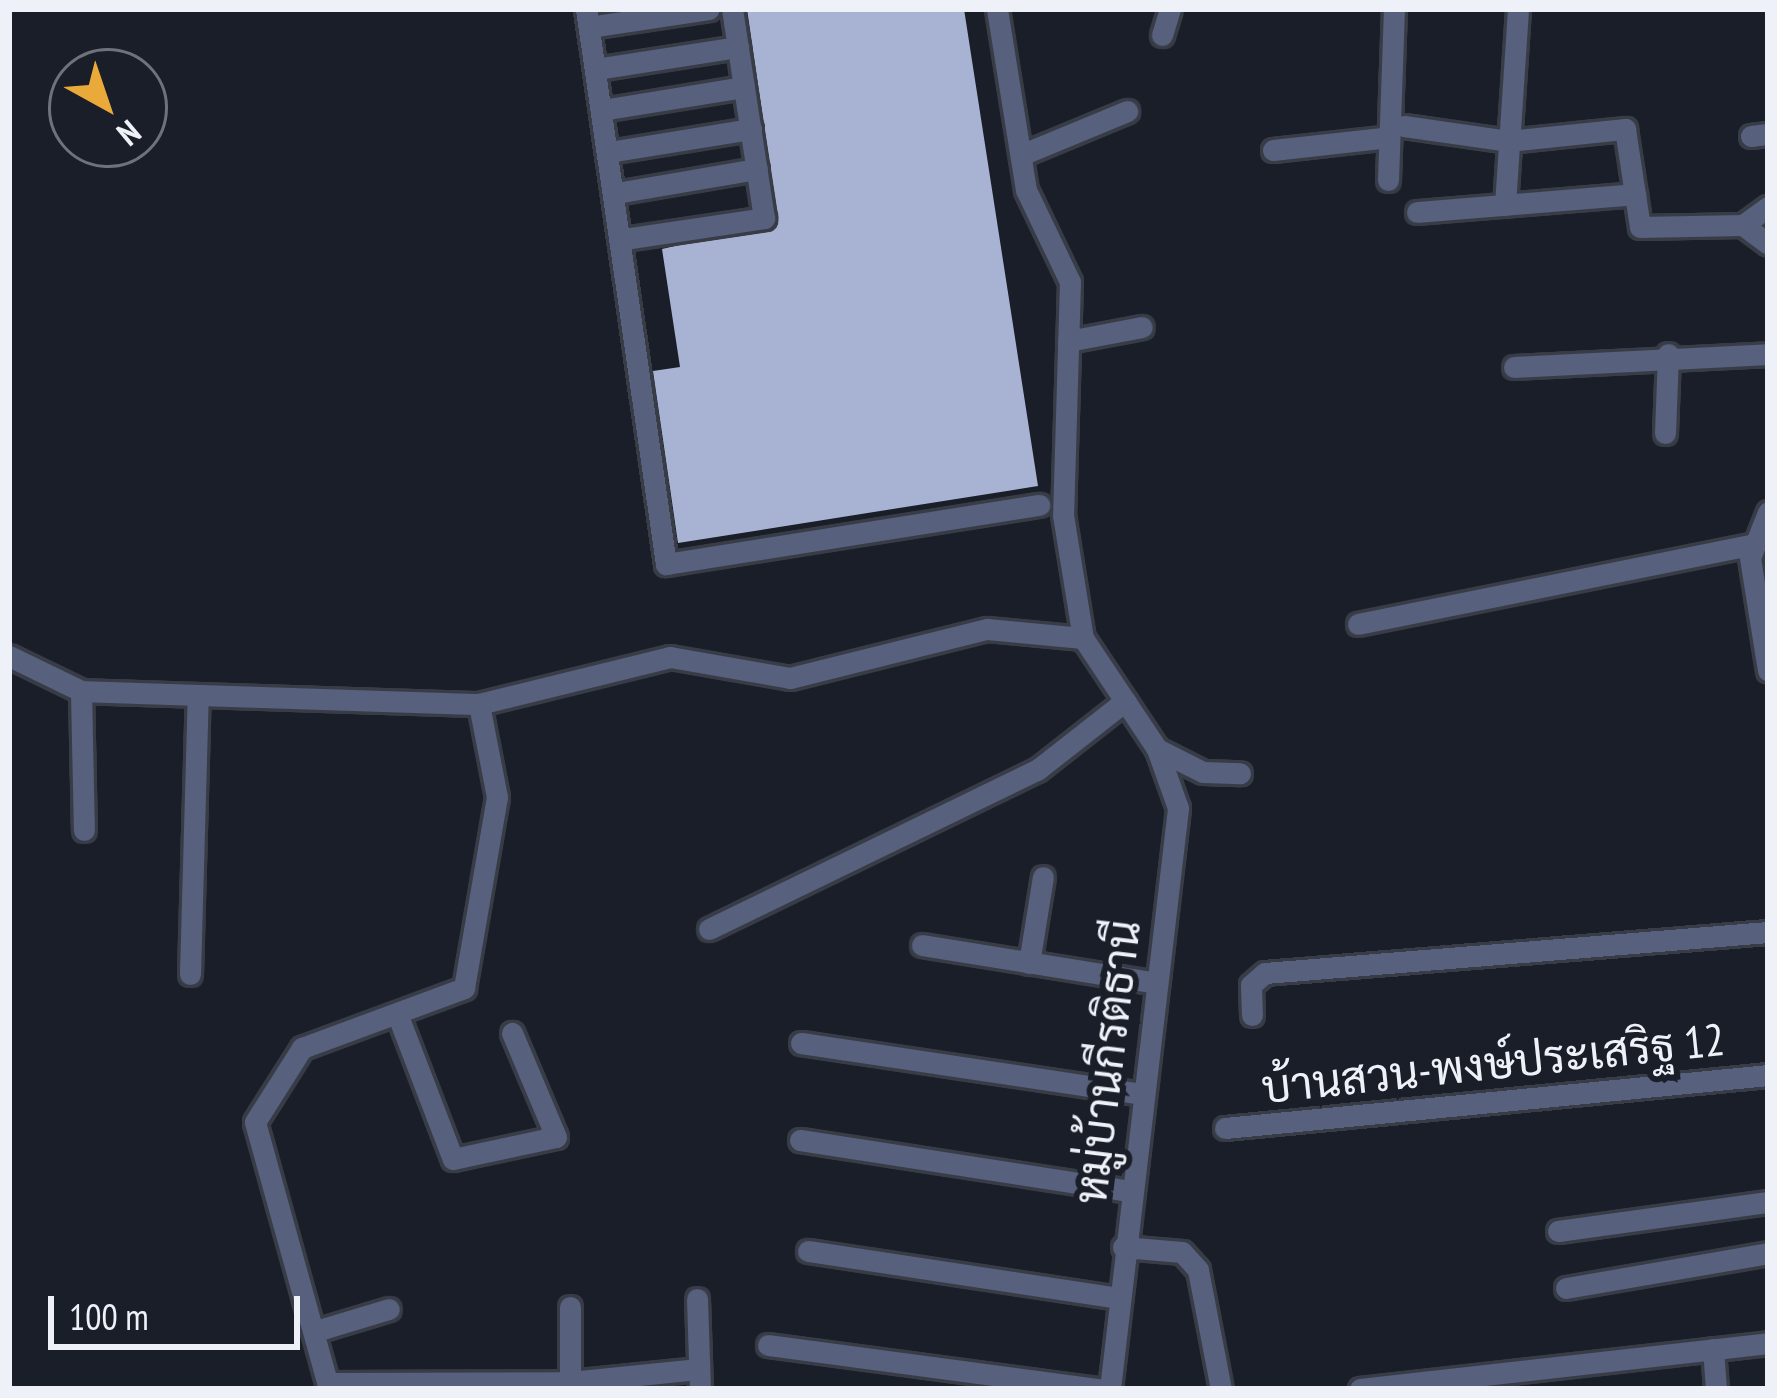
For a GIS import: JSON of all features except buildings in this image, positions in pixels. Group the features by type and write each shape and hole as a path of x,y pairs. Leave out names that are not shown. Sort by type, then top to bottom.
{"street":[{"path":"709,9 588,18 624,239 666,564 1039,505"},
{"path":"624,239 764,218 733,9"},
{"path":"9,656 81,692 478,704 670,657 790,679 988,629 1083,638 1063,515 1070,282 1021,155 997,9"},
{"path":"1162,35 1170,9"},
{"path":"1388,180 1382,138 1394,9"},
{"path":"1505,205 1518,9"},
{"path":"596,69 738,46"},
{"path":"602,110 744,87"},
{"path":"1021,155 1126,111"},
{"path":"1404,126 1508,141 1625,129 1640,227 1743,224 1768,207"},
{"path":"609,152 751,129"},
{"path":"1274,150 1382,138"},
{"path":"616,193 757,170"},
{"path":"1417,212 1635,194"},
{"path":"1743,224 1768,244"},
{"path":"1068,341 1142,327"},
{"path":"1665,433 1668,354"},
{"path":"1514,367 1668,354 1768,354"},
{"path":"1358,624 1759,526 1768,670"},
{"name":"หมู่บ้านกีรติธานี","path":"1083,638 1157,749 1178,808 1109,1389"},
{"path":"81,692 84,830"},
{"path":"190,974 198,695"},
{"path":"709,929 1037,770 1125,701"},
{"path":"478,704 497,797 464,988 302,1048 255,1122 328,1386 570,1386 699,1379 698,1299"},
{"path":"1157,749 1203,772 1240,773"},
{"path":"1029,963 1043,877"},
{"path":"1252,1015 1251,985 1265,974 1768,932"},
{"path":"922,945 1156,983"},
{"path":"398,1016 453,1159 556,1137 512,1033"},
{"path":"801,1043 1143,1094"},
{"name":"บ้านสวน-พงษ์ประเสริฐ 12","path":"1226,1128 1768,1075"},
{"path":"800,1140 1131,1192"},
{"path":"1558,1231 1768,1202"},
{"path":"1123,1247 1182,1252 1198,1270 1221,1389"},
{"path":"808,1251 1117,1298"},
{"path":"1566,1288 1768,1253"},
{"path":"570,1306 570,1386"},
{"path":"316,1331 389,1309"},
{"path":"1360,1389 1491,1381 1768,1343"},
{"path":"768,1345 1099,1389"},
{"path":"1713,1349 1717,1389"}]}
